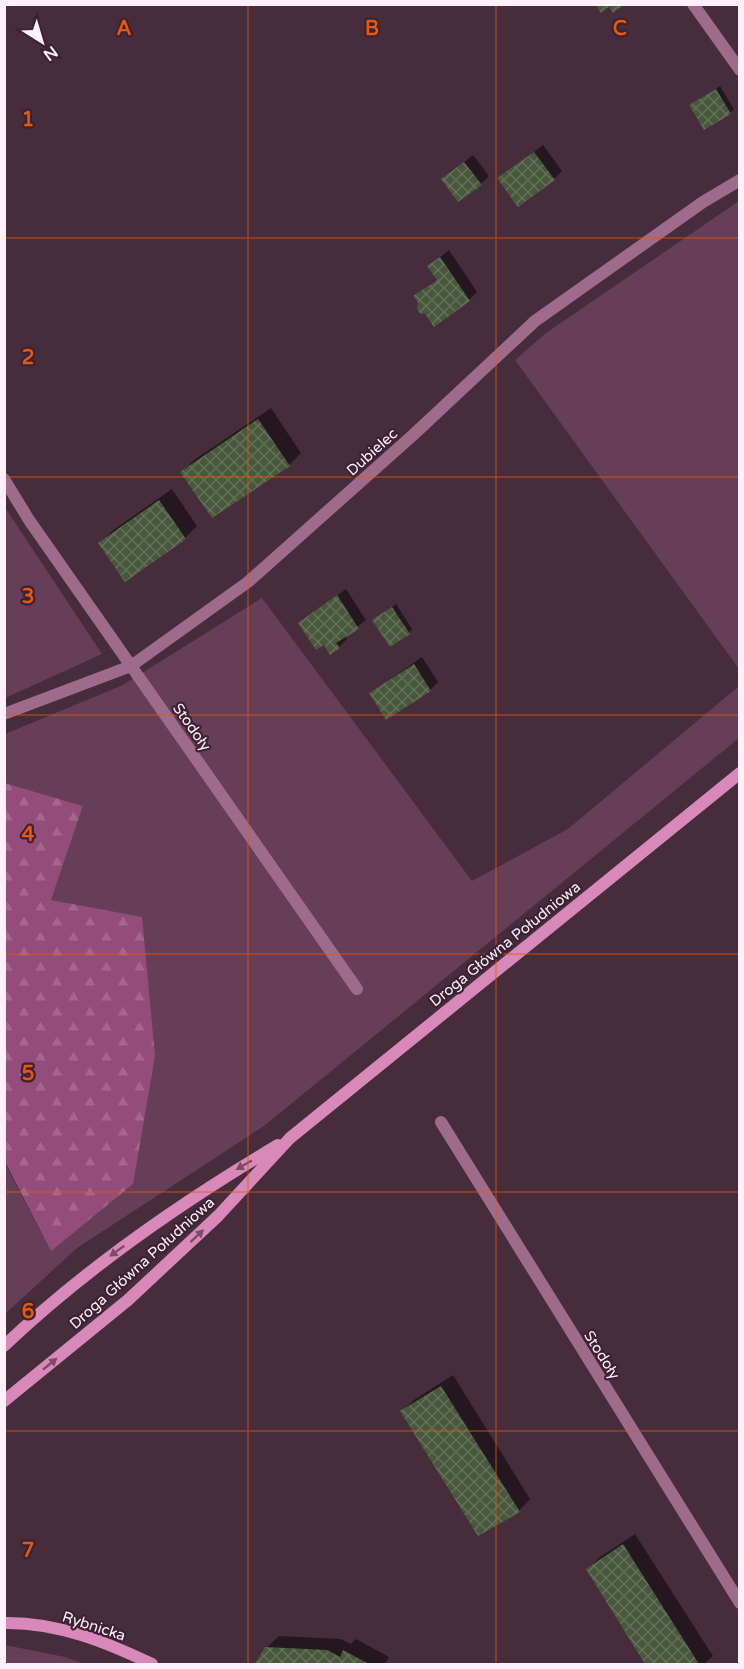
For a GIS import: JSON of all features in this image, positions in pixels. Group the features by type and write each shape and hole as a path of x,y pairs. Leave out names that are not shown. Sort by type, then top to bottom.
{"main road":[{"name":"Droga Główna Południowa","path":"4,1401 102,1322 185,1247 218,1216 290,1138 740,773"},
{"name":"Droga Główna Południowa","path":"4,1346 57,1297 102,1261 198,1192 290,1138"},
{"name":"Rybnicka","path":"4,1614 24,1623 88,1637 152,1665"},
{"name":"Rybnicka","path":"4,1623 24,1623"}],"street":[{"path":"693,4 740,70"},
{"name":"Dubielec","path":"4,714 131,666 248,582 412,436 535,321 703,202 740,180"},
{"name":"Stodoły","path":"4,479 131,666 357,989"},
{"name":"Stodoły","path":"441,1122 740,1603"}],"shaded area":[{"path":"739,201 739,669 515,360 546,333"},
{"path":"4,506 102,654 5,698 4,698"},
{"path":"262,598 472,881 568,829 739,686 739,738 264,1126 77,1248 5,1314 4,1162 51,1251 51,900 83,806 5,783 5,734 123,685"},
{"path":"5,1645 65,1657 84,1664 5,1664"}],"green space":[{"path":"5,783 83,806 51,900 142,917 155,1056 133,1184 51,1251 5,1162"}],"building":[{"path":"595,4 625,4 613,13 609,7 601,13"},
{"path":"716,89 731,114 704,130 689,105"},
{"path":"534,152 555,180 518,207 497,178"},
{"path":"464,162 482,185 458,202 441,179"},
{"path":"440,257 470,301 434,327 425,314 420,313 417,308 418,302 413,296 437,280 427,266"},
{"path":"258,419 290,466 212,518 180,472"},
{"path":"159,500 186,539 125,582 98,543"},
{"path":"337,595 359,629 336,643 340,648 330,655 324,645 316,650 298,623"},
{"path":"392,607 410,634 390,647 372,620"},
{"path":"414,664 431,691 386,720 369,693"},
{"path":"441,1386 520,1512 478,1536 400,1411"},
{"path":"623,1544 699,1664 645,1664 586,1569"},
{"path":"265,1647 327,1650 340,1657 343,1650 369,1664 255,1664"}]}
